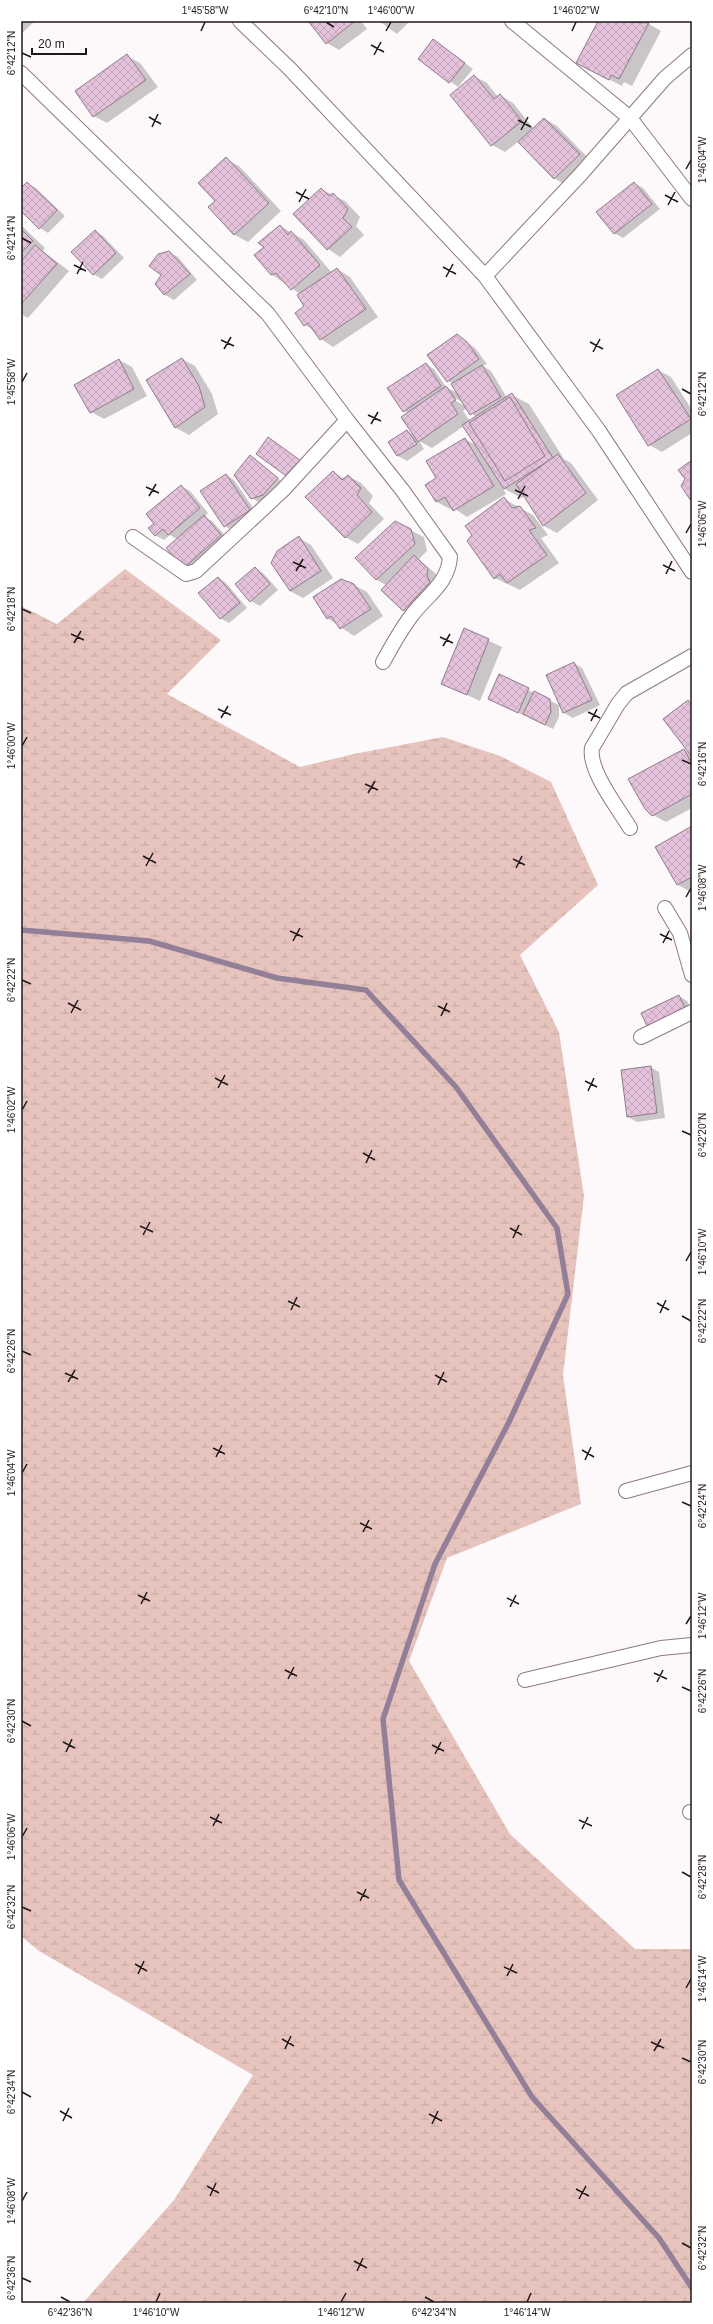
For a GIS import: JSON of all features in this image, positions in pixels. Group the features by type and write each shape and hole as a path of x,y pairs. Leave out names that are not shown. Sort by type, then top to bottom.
{"street":[{"path":"240,21 290,69 485,276 598,431 692,572"},
{"path":"512,21 630,118 692,199"},
{"path":"485,276 580,175 665,78 692,55"},
{"path":"21,73 268,314 347,420 403,491 450,557 449,570 440,585 412,614 382,662"},
{"path":"133,537 177,570 186,574 196,570 282,490 347,420"},
{"path":"630,828 594,768 591,755 592,748 618,704 627,693 692,656"},
{"path":"665,908 680,933 692,975"},
{"path":"641,1037 692,1012"},
{"path":"626,1490 692,1473"},
{"path":"525,1680 661,1648 692,1645"}],"green space":[{"path":"125,569 221,640 167,694 300,767 354,754 443,737 500,756 551,782 598,885 520,955 559,1032 584,1196 563,1375 581,1504 447,1558 409,1661 510,1834 635,1949 692,1949 692,2303 83,2303 174,2200 253,2075 39,1951 21,1936 21,606 57,624"}],"building":[{"path":"308,21 355,21 326,44"},
{"path":"598,21 649,23 619,79 611,75 609,80 576,63"},
{"path":"433,39 465,63 449,83 418,59"},
{"path":"127,54 146,80 93,117 75,91"},
{"path":"474,75 494,99 500,94 522,121 491,146 450,95"},
{"path":"544,118 580,154 554,179 518,142"},
{"path":"226,157 269,203 234,235 208,207 215,201 198,183"},
{"path":"27,182 57,210 39,229 21,211 21,188"},
{"path":"634,182 652,204 614,234 596,212"},
{"path":"321,188 329,196 333,193 348,209 343,218 352,227 327,250 293,214"},
{"path":"280,225 288,235 291,231 320,265 291,290 276,273 271,275 254,255 264,247 258,243"},
{"path":"21,229 33,241 21,253"},
{"path":"95,230 116,253 93,275 71,252"},
{"path":"35,245 57,264 21,304 21,262"},
{"path":"169,251 190,274 164,295 155,284 161,275 149,266 158,254"},
{"path":"337,268 366,309 320,340 308,323 304,326 295,313 304,306 297,295"},
{"path":"457,334 467,342 479,359 447,382 427,355"},
{"path":"182,358 199,386 205,407 175,428 146,380"},
{"path":"119,359 134,389 90,413 74,385"},
{"path":"426,363 441,386 403,412 387,388"},
{"path":"482,365 501,397 470,415 451,384"},
{"path":"658,369 691,419 648,446 616,395"},
{"path":"446,386 456,400 451,403 458,414 418,442 401,417"},
{"path":"512,393 553,458 504,489 462,425"},
{"path":"510,397 545,456 505,481 469,423"},
{"path":"407,430 417,444 397,456 388,442"},
{"path":"268,437 301,461 289,478 256,454"},
{"path":"465,438 494,486 453,511 445,497 436,502 425,485 436,478 426,461"},
{"path":"558,454 586,493 543,526 516,484"},
{"path":"250,455 278,478 263,495 251,499 234,475"},
{"path":"692,460 691,501 681,486 685,479 678,470"},
{"path":"333,471 342,480 348,475 361,488 357,495 372,512 345,538 305,497"},
{"path":"226,474 250,510 224,527 200,491"},
{"path":"181,485 200,508 168,535 163,529 155,536 148,528 154,524 146,514"},
{"path":"504,497 512,508 520,506 536,528 529,530 547,555 507,583 500,574 494,579 467,541 472,535 465,526"},
{"path":"204,515 221,535 184,568 166,548"},
{"path":"395,521 411,529 415,544 376,580 355,558"},
{"path":"299,536 321,571 290,591 271,563 277,551"},
{"path":"414,555 428,569 427,576 430,582 403,611 381,590"},
{"path":"255,567 270,584 250,602 235,584"},
{"path":"218,577 240,603 220,619 198,593"},
{"path":"341,579 354,584 371,609 340,629 331,616 327,619 313,597"},
{"path":"464,628 489,639 467,695 441,684"},
{"path":"574,662 592,700 563,713 546,675"},
{"path":"499,674 529,688 518,713 488,699"},
{"path":"534,691 550,699 551,712 545,725 523,714"},
{"path":"688,700 692,705 692,757 663,719"},
{"path":"684,749 692,764 692,794 652,816 645,809 628,779"},
{"path":"692,826 692,877 677,885 655,847"},
{"path":"679,995 685,1008 647,1026 641,1013"},
{"path":"651,1066 657,1113 627,1117 621,1070"}],"waterway":[{"path":"21,930 149,941 277,978 366,990 456,1087 557,1228 568,1294 509,1422 435,1564 383,1719 399,1880 532,2097 659,2238 692,2288"}]}
